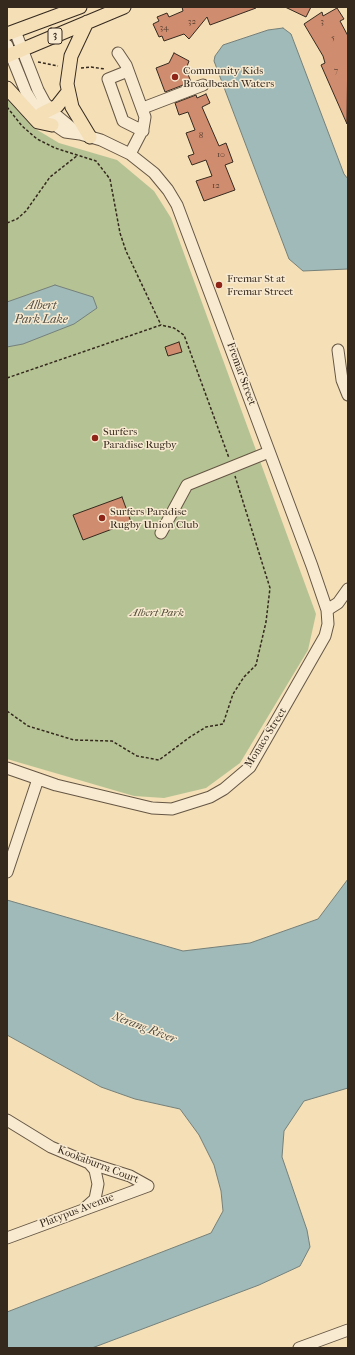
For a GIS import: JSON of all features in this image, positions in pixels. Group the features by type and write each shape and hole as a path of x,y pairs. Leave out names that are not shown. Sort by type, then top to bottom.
{"main road":[{"name":"3","path":"11,32 80,7"},
{"name":"3","path":"12,51 124,7"},
{"path":"85,135 72,107 68,92 67,76 69,62 87,22"},
{"path":"7,88 38,122 52,125"},
{"path":"46,113 60,104 68,92"}],"street":[{"name":"Fremar Street","path":"11,32 12,51 38,90 52,125 65,132 85,135"},
{"path":"118,53 128,71 143,108 145,123 130,154"},
{"path":"128,71 108,79 123,121 142,131"},
{"path":"143,108 203,86"},
{"name":"Fremar Street","path":"46,113 85,135 111,144 130,154 146,166 162,182 181,214 327,610"},
{"path":"338,350 342,380 348,395"},
{"path":"161,533 187,485 270,452"},
{"path":"327,610 338,603 348,589"},
{"name":"Monaco Street","path":"7,768 56,785 152,808 172,809 193,804 220,792 250,767 269,736 325,636 328,624 327,610"},
{"path":"7,872 38,779"},
{"name":"Kookaburra Court","path":"8,1121 51,1147 89,1163 130,1176 148,1186"},
{"path":"84,1208 95,1199 98,1189 98,1177 89,1163"},
{"name":"Platypus Avenue","path":"7,1238 84,1208 148,1186"},
{"path":"299,1348 348,1330"}],"path":[{"path":"34,60 62,67"},
{"path":"76,70 91,67 110,70"},
{"path":"7,107 22,126 37,139 55,148 96,161 110,179 120,233 126,251 160,325"},
{"path":"7,223 17,219 26,211 50,177 78,155"},
{"path":"7,378 160,325 174,328 184,335 232,467 270,588 266,622 256,665 244,677 233,694 223,724 206,727 159,760 137,756 112,741 74,740 28,726 7,711"}],"green space":[{"name":"Albert Park","path":"7,99 34,128 59,143 117,160 154,191 171,218 316,614 308,650 240,763 206,788 164,798 134,796 7,759"}],"water":[{"path":"283,28 291,34 344,174 348,179 348,269 303,271 289,259 214,61 215,56 223,45 268,30"},
{"name":"Albert Park Lake","path":"55,285 93,297 97,308 74,324 23,344 7,347 7,302"},
{"name":"Nerang River","path":"348,879 348,1088 304,1101 284,1131 282,1157 307,1230 310,1247 300,1266 259,1285 92,1348 7,1348 7,1312 211,1233 223,1211 221,1191 214,1165 199,1135 180,1109 135,1099 101,1087 7,1035 7,900 183,951 250,943 318,919"}],"building":[{"path":"182,7 256,8 210,25 207,17 189,39 184,34 164,41 162,36 159,37 153,24 159,21 157,17 167,13 169,17 183,11"},
{"path":"285,7 311,7 306,17"},
{"path":"337,8 344,19 340,21 348,36 347,124 321,65 325,63 323,56 304,24 322,12 323,16"},
{"name":"Community Kids Broadbeach Waters","path":"174,53 189,61 186,69 191,82 165,92 156,68 169,63"},
{"path":"206,94 210,103 202,107 219,146 226,143 233,162 225,165 235,190 204,201 196,181 212,176 206,160 192,165 188,156 194,154 186,133 195,130 188,112 179,115 175,103 196,95 197,98"},
{"path":"179,342 182,352 168,356 165,347"},
{"name":"Surfers Paradise Rugby Union Club","path":"122,497 131,522 83,540 73,515"}],"place":[{"name":"Community Kids Broadbeach Waters","path":"175,77"},
{"name":"Fremar St at Fremar Street","path":"219,285"},
{"name":"Surfers Paradise Rugby","path":"95,438"},
{"name":"Surfers Paradise Rugby Union Club","path":"102,518"}]}
